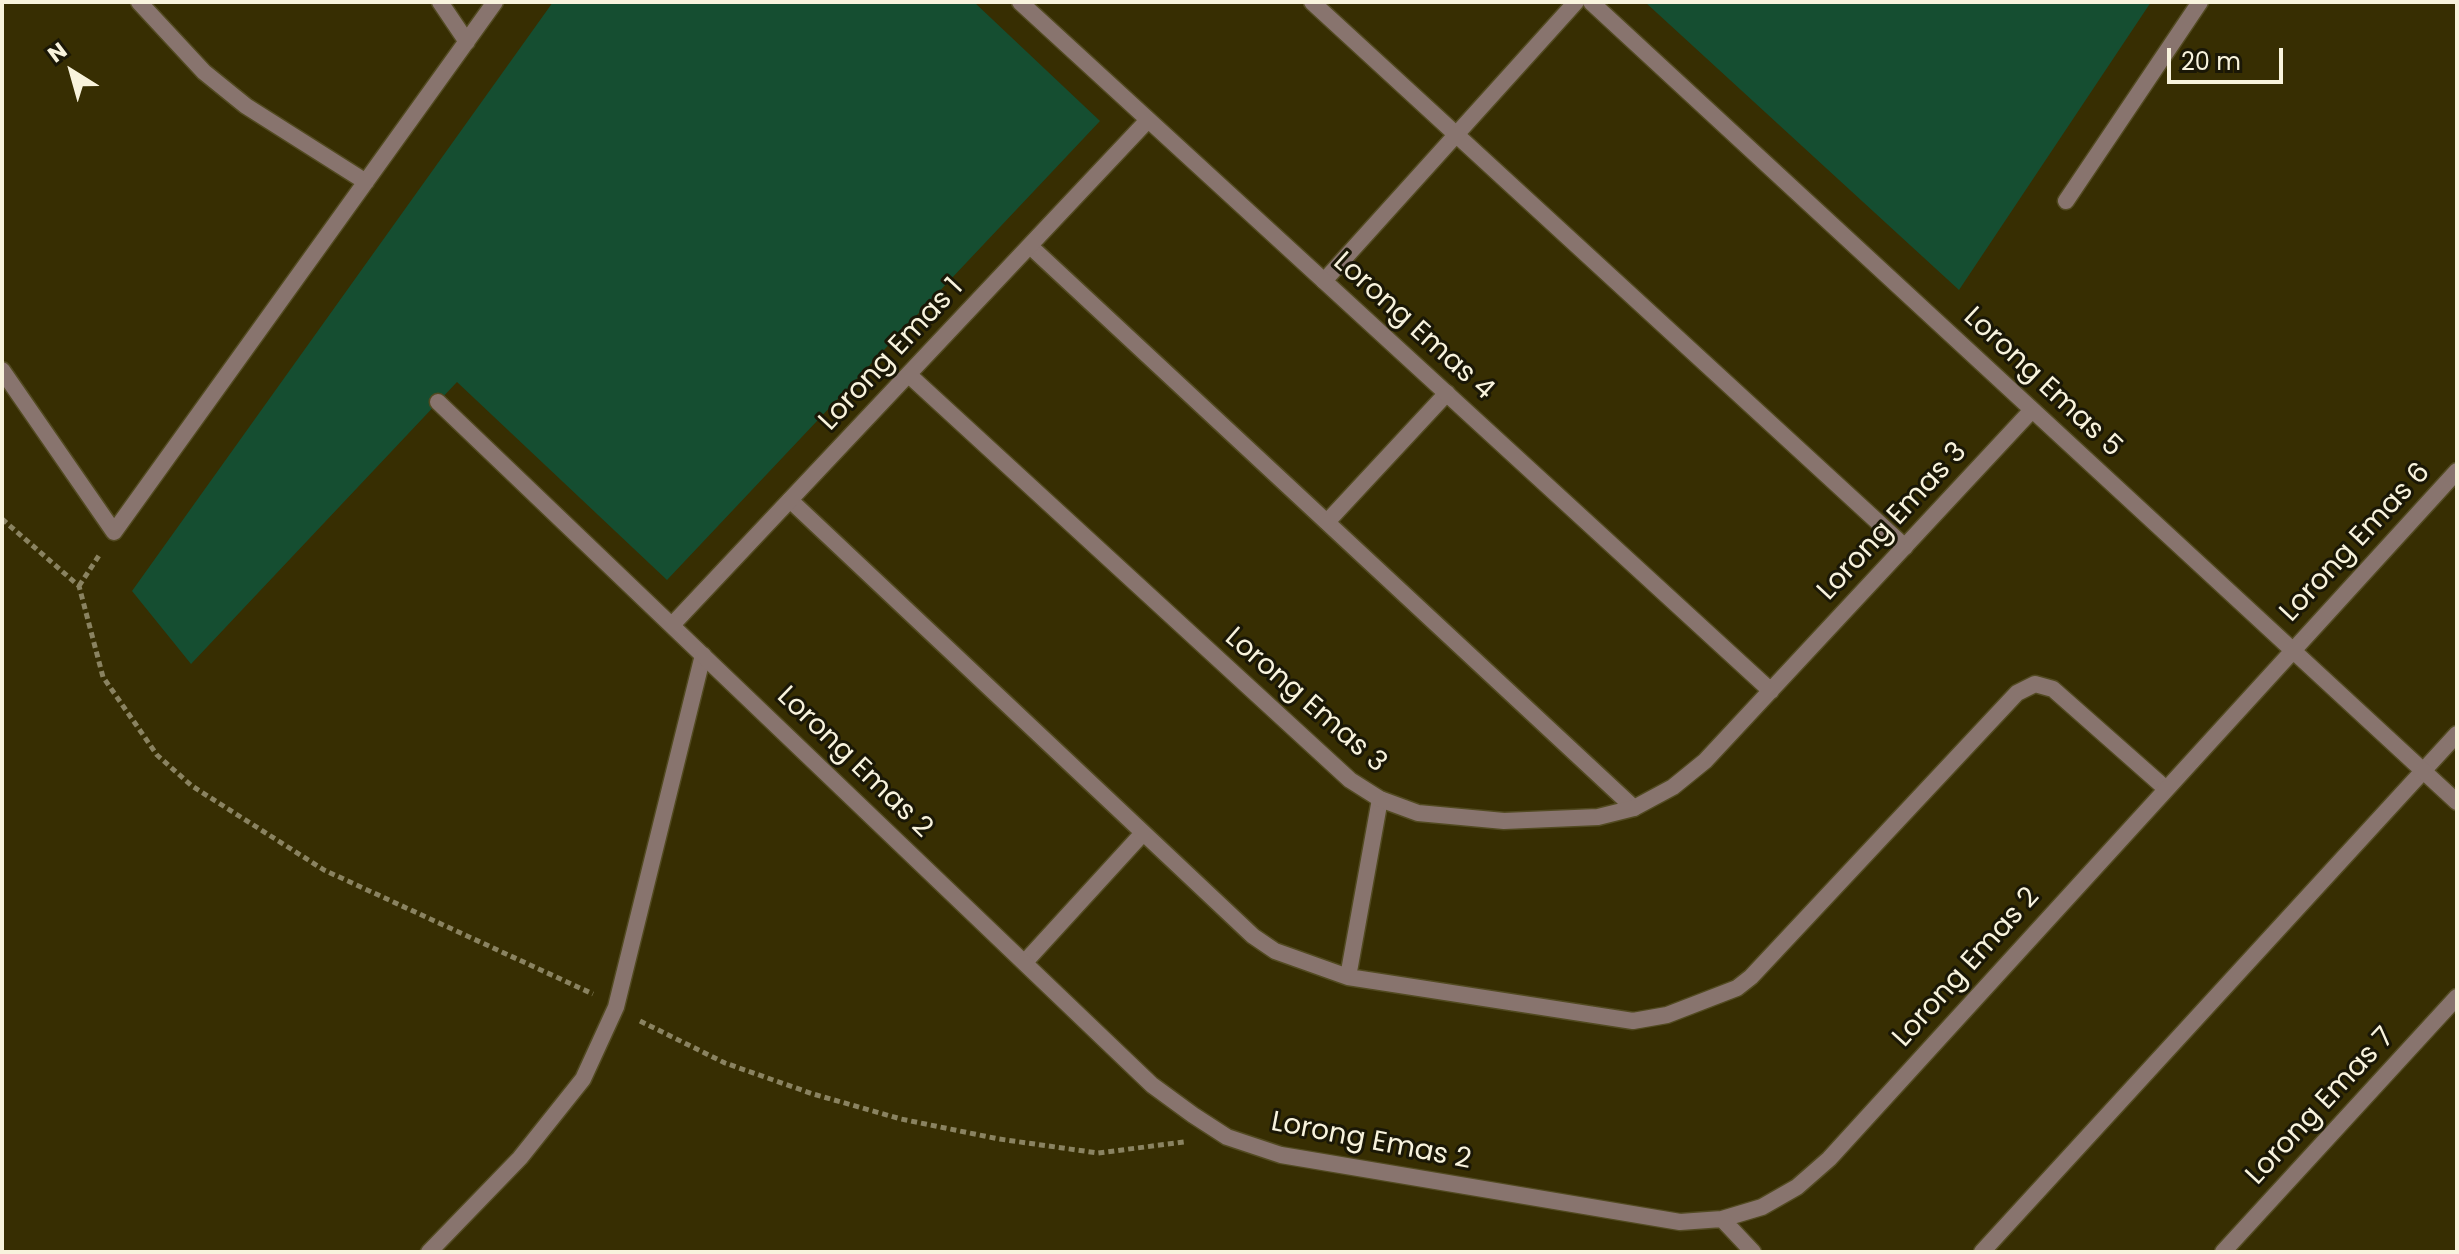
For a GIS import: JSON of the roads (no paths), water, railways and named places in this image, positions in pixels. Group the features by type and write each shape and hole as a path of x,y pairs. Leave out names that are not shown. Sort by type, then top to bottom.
{"street":[{"path":"139,2 170,40 225,89 366,182"},
{"path":"440,2 467,42"},
{"path":"2,370 114,532 495,2"},
{"name":"Lorong Emas 4","path":"1020,2 1771,691"},
{"path":"1312,2 1905,547"},
{"path":"1324,281 1576,2"},
{"name":"Lorong Emas 5","path":"1591,2 2457,802"},
{"path":"2066,201 2200,2"},
{"name":"Lorong Emas 1","path":"672,625 1148,120"},
{"path":"1030,246 1634,808"},
{"name":"Lorong Emas 3","path":"909,375 1320,755 1380,799 1418,813 1504,821 1598,817 1634,808 1673,787 1705,761 2032,410"},
{"path":"1327,522 1447,393"},
{"name":"Lorong Emas 2","path":"438,402 1152,1085 1227,1137 1281,1155 1680,1222 1722,1219 1762,1207 1797,1187 1829,1159 2292,649"},
{"name":"Lorong Emas 6","path":"2292,649 2457,471"},
{"path":"790,500 1253,936 1285,955 1348,977 1633,1021 1667,1015 1737,988 1751,977 2017,693 2035,684 2053,689 2165,788"},
{"path":"429,1252 520,1158 583,1079 616,1007 703,655"},
{"path":"1982,1252 2457,734"},
{"path":"1348,977 1380,799"},
{"path":"1025,962 1143,833"},
{"name":"Lorong Emas 7","path":"2223,1252 2457,997"},
{"path":"1722,1219 1753,1252"}]}
